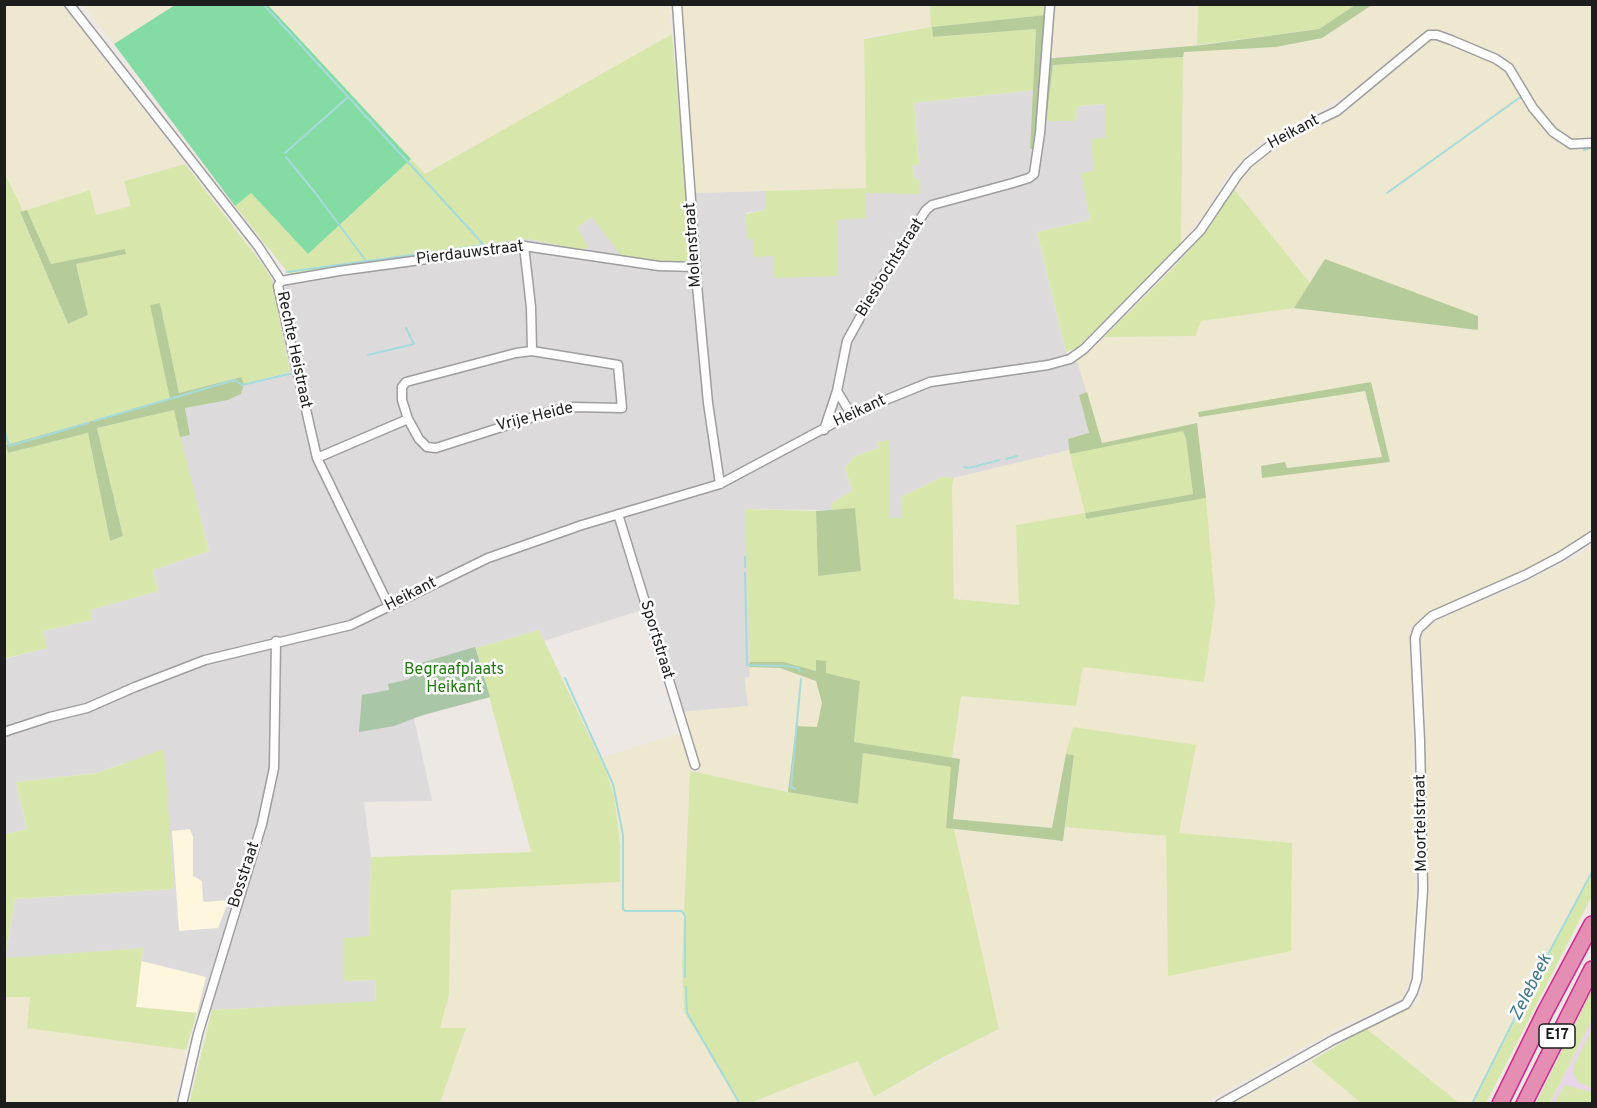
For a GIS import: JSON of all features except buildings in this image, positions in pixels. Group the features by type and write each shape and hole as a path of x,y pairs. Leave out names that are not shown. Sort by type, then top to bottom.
{"highway":[{"name":"E17","path":"1500,1104 1545,1012 1593,924"},
{"name":"E17","path":"1524,1104 1593,969"}],"street":[{"name":"Rechte Heistraat","path":"69,4 258,246 281,281 278,286 317,458 389,606"},
{"name":"Molenstraat","path":"677,4 708,403 720,484"},
{"name":"Biesbochtstraat","path":"824,430 837,391 847,341 882,278 926,210 932,205 1013,183 1034,174 1040,133 1050,4"},
{"name":"Heikant","path":"4,732 87,708 205,660 351,624 488,558 541,538 720,484 851,414 930,382 1048,365 1070,359 1101,333 1200,231 1248,163 1277,140 1337,111 1429,35 1451,40 1496,59 1509,68 1533,108 1553,132 1571,144 1584,145 1593,142"},
{"name":"Pierdauwstraat","path":"281,281 524,246 659,266 696,267"},
{"path":"524,246 532,324 532,351"},
{"name":"Vrije Heide","path":"532,351 618,365 622,408 574,407 552,411 436,448 427,447 419,439 408,419 402,400 402,387 406,382 516,353 532,351"},
{"path":"837,391 851,414"},
{"path":"317,458 408,419"},
{"name":"Sportstraat","path":"618,514 695,765"},
{"name":"Moortelstraat","path":"1220,1104 1333,1040 1406,1004 1417,979 1423,890 1415,638 1418,629 1432,616 1525,575 1593,536"},
{"name":"Bosstraat","path":"182,1104 198,1034 262,824 274,768 276,641"}],"shaded area":[{"path":"5,4 62,5 185,164 124,180 132,206 96,215 90,190 23,211 5,172"},
{"path":"83,5 175,5 114,44"},
{"path":"268,5 669,5 672,34 425,174"},
{"path":"682,5 930,5 932,27 864,37 866,188 696,193"},
{"path":"1054,5 1198,5 1197,45 1049,58"},
{"path":"1372,5 1592,5 1592,139 1575,141 1555,130 1541,114 1517,73 1503,56 1445,33 1428,31 1344,97 1270,136 1247,153 1228,175 1204,215 1181,243 1183,52 1276,47 1322,38"},
{"path":"1437,39 1492,61 1514,81 1543,129 1566,146 1577,149 1592,147 1592,531 1531,569 1442,608 1410,626 1415,906 1409,981 1404,996 1390,1005 1340,1027 1204,1103 750,1104 858,1061 874,1097 999,1029 954,829 1062,841 1065,827 1166,836 1168,975 1292,843 1179,833 1073,727 1052,828 953,819 960,760 952,758 961,696 1076,706 1083,667 1197,423 1101,443 1077,360 1104,337 1195,336 1200,321 1294,308 1477,330 1325,259 1310,283 1234,189 1272,149 1337,116 1428,40","holes":["1371,382 1390,462 1262,478 1285,463 1287,469 1382,457 1365,391 1199,416"]},
{"path":"1033,90 1030,148 1043,148 1046,121 1076,121 1077,106 1105,104 1105,138 1094,171 1082,174 1090,220 1037,232 1066,352 1077,360 1087,392 1079,395 1089,434 1068,439 1070,450 954,478 942,477 901,497 901,518 889,518 889,440 878,443 879,448 855,456 845,467 852,491 832,503 831,510 746,509 750,677 745,678 748,706 683,712 648,608 544,641 539,630 476,648 490,697 414,718 432,801 364,802 371,857 369,936 345,981 375,980 376,1002 212,1010 197,1013 136,1007 143,948 5,959 15,899 174,889 123,763 97,773 16,782 27,829 5,834 4,664 5,659 46,648 43,631 92,620 89,610 158,591 153,570 209,551 180,437 190,435 185,408 228,400 241,394 244,384 290,372 272,280 289,274 488,243 528,239 578,249 588,248 577,228 592,217 692,256 686,193 766,191 766,210 746,213 748,239 753,239 773,256 838,276 838,220 866,193 919,180 915,180 912,166 919,164 914,103"},
{"path":"1070,450 1085,513 1017,525 1019,605 954,599 952,486 954,478"},
{"path":"1592,545 1592,873 1474,1103 1459,1103 1367,1029 1417,1004 1422,992 1426,961 1426,708 1423,633 1439,619 1527,582 1581,554"},
{"path":"749,667 780,668 816,681 822,703 817,728 796,727 788,792 697,773 695,753 683,712 748,706 745,678 750,677"},
{"path":"680,733 690,762 691,777 682,963 684,1012 741,1103 440,1104 466,1028 440,1028 449,995 450,890 619,882 614,795 600,758"},
{"path":"190,829 193,837 193,876 202,881 203,901 229,900 218,928 179,931 172,831"},
{"path":"141,961 206,977 197,1013 136,1007"},
{"path":"30,996 28,1028 186,1050 174,1103 5,1103 4,997"},
{"path":"1592,1020 1592,1103 1550,1104 1568,1067"},
{"path":"1311,1061 1361,1103 1231,1104"}],"green space":[{"path":"175,5 268,5 411,159 308,254 251,193 235,206 114,44"},
{"path":"930,5 1045,5 1045,15 932,27 934,37 1036,29 1033,90 914,103 919,165 912,166 915,180 920,179 920,194 866,193 865,218 838,220 838,276 774,278 773,256 754,257 753,239 747,239 746,214 766,210 766,191 866,188 864,39 931,27"},
{"path":"1198,5 1355,5 1319,29 1197,45"},
{"path":"1355,5 1372,5 1322,38 1276,47 1184,52 1183,57 1053,65 1043,148 1030,149 1036,29 933,37 932,27 1045,15 1043,59 1202,45 1319,29"},
{"path":"672,34 692,256 687,263 622,257 592,217 577,228 589,248 579,249 528,239 488,243 289,274 235,206 251,193 308,254 411,159 425,174"},
{"path":"1183,57 1181,243 1077,348 1066,352 1037,232 1090,220 1081,173 1094,171 1091,139 1105,138 1105,104 1077,106 1076,121 1046,121 1053,65"},
{"path":"185,164 272,280 290,372 244,384 240,377 179,393 160,304 151,305 170,399 6,445 8,453 88,433 110,541 123,536 97,428 174,410 209,551 153,570 158,591 90,610 92,620 43,631 47,648 6,658 5,664 4,172 23,211 20,213 68,324 88,315 76,264 126,254 125,249 51,264 27,210 90,190 96,215 131,206 124,181"},
{"path":"1234,189 1310,283 1294,308 1201,321 1195,336 1104,337 1206,232"},
{"path":"27,210 51,264 125,249 126,254 76,264 88,315 68,324 20,212"},
{"path":"1325,259 1478,316 1478,330 1294,308"},
{"path":"160,303 179,393 241,377 244,384 241,394 228,400 185,408 190,435 180,437 174,410 97,428 123,536 110,541 88,433 8,453 6,445 170,399 150,305"},
{"path":"1371,382 1390,462 1262,478 1261,466 1285,462 1287,468 1382,457 1365,391 1199,417 1198,412"},
{"path":"1087,392 1102,443 1197,423 1206,498 1086,519 1085,513 1193,494 1183,431 1070,454 1068,439 1089,433 1079,395"},
{"path":"1183,430 1193,494 1085,513 1070,454"},
{"path":"890,440 889,518 901,518 901,497 942,477 954,478 952,486 954,599 1019,605 1016,525 1085,513 1087,519 1206,498 1215,603 1204,682 1083,667 1076,706 961,696 952,758 854,742 860,681 826,673 826,662 816,671 784,662 750,662 745,509 816,511 818,576 861,571 855,508 831,510 832,503 852,491 845,467 855,456 879,448 878,442"},
{"path":"855,508 861,571 818,576 816,511"},
{"path":"539,630 605,769 614,795 620,845 620,882 451,890 449,995 440,1028 466,1028 440,1103 189,1104 212,1010 376,1001 375,980 344,981 344,938 369,936 371,857 531,852 476,648"},
{"name":"Begraafplaats Heikant","path":"475,647 490,697 423,715 394,726 359,732 362,695 389,690 388,684 410,679 407,667"},
{"path":"816,660 826,661 826,673 860,681 854,742 960,759 953,819 1052,828 1066,754 1074,755 1063,841 946,828 951,767 863,753 858,804 788,792 796,726 817,727 822,703 816,681 780,668 749,667 750,662 784,662 816,671"},
{"path":"1073,727 1196,745 1179,833 1292,843 1291,951 1168,976 1166,836 1065,827 1074,755 1066,754"},
{"path":"164,749 174,889 15,899 5,958 143,948 136,1007 197,1013 186,1050 27,1028 30,997 4,997 5,834 27,829 16,782 97,773"},
{"path":"863,753 952,767 946,828 954,829 999,1029 938,1060 874,1097 858,1061 750,1103 741,1103 684,1012 682,963 690,771 857,804"},
{"path":"1592,873 1592,896 1486,1103 1474,1103 1551,950"},
{"path":"1592,989 1592,1020 1550,1103 1536,1103"},
{"path":"1367,1028 1459,1103 1361,1103 1311,1061"},
{"path":"1592,1030 1592,1088 1578,1082 1573,1073 1574,1065"},
{"path":"1565,1085 1592,1092 1592,1103 1554,1103"}],"waterway":[{"path":"263,4 484,245 287,272"},
{"path":"285,153 348,97"},
{"path":"1387,193 1519,98 1524,98"},
{"path":"1552,136 1571,149"},
{"path":"1584,150 1592,147"},
{"path":"286,157 366,261"},
{"path":"368,355 414,344 406,328"},
{"path":"94,421 235,380 242,385 293,373"},
{"path":"4,428 9,446 88,423"},
{"path":"1006,459 1017,456"},
{"path":"964,467 969,468 999,460"},
{"path":"745,557 745,567"},
{"path":"745,573 747,665 785,666 798,668 800,671"},
{"path":"565,678 613,784 623,835 623,909 625,911 682,911 685,916 685,977"},
{"path":"795,789 791,787 801,679"},
{"name":"Zelebeek","path":"1472,1104 1592,872"},
{"path":"686,987 687,1013 740,1104"}]}
